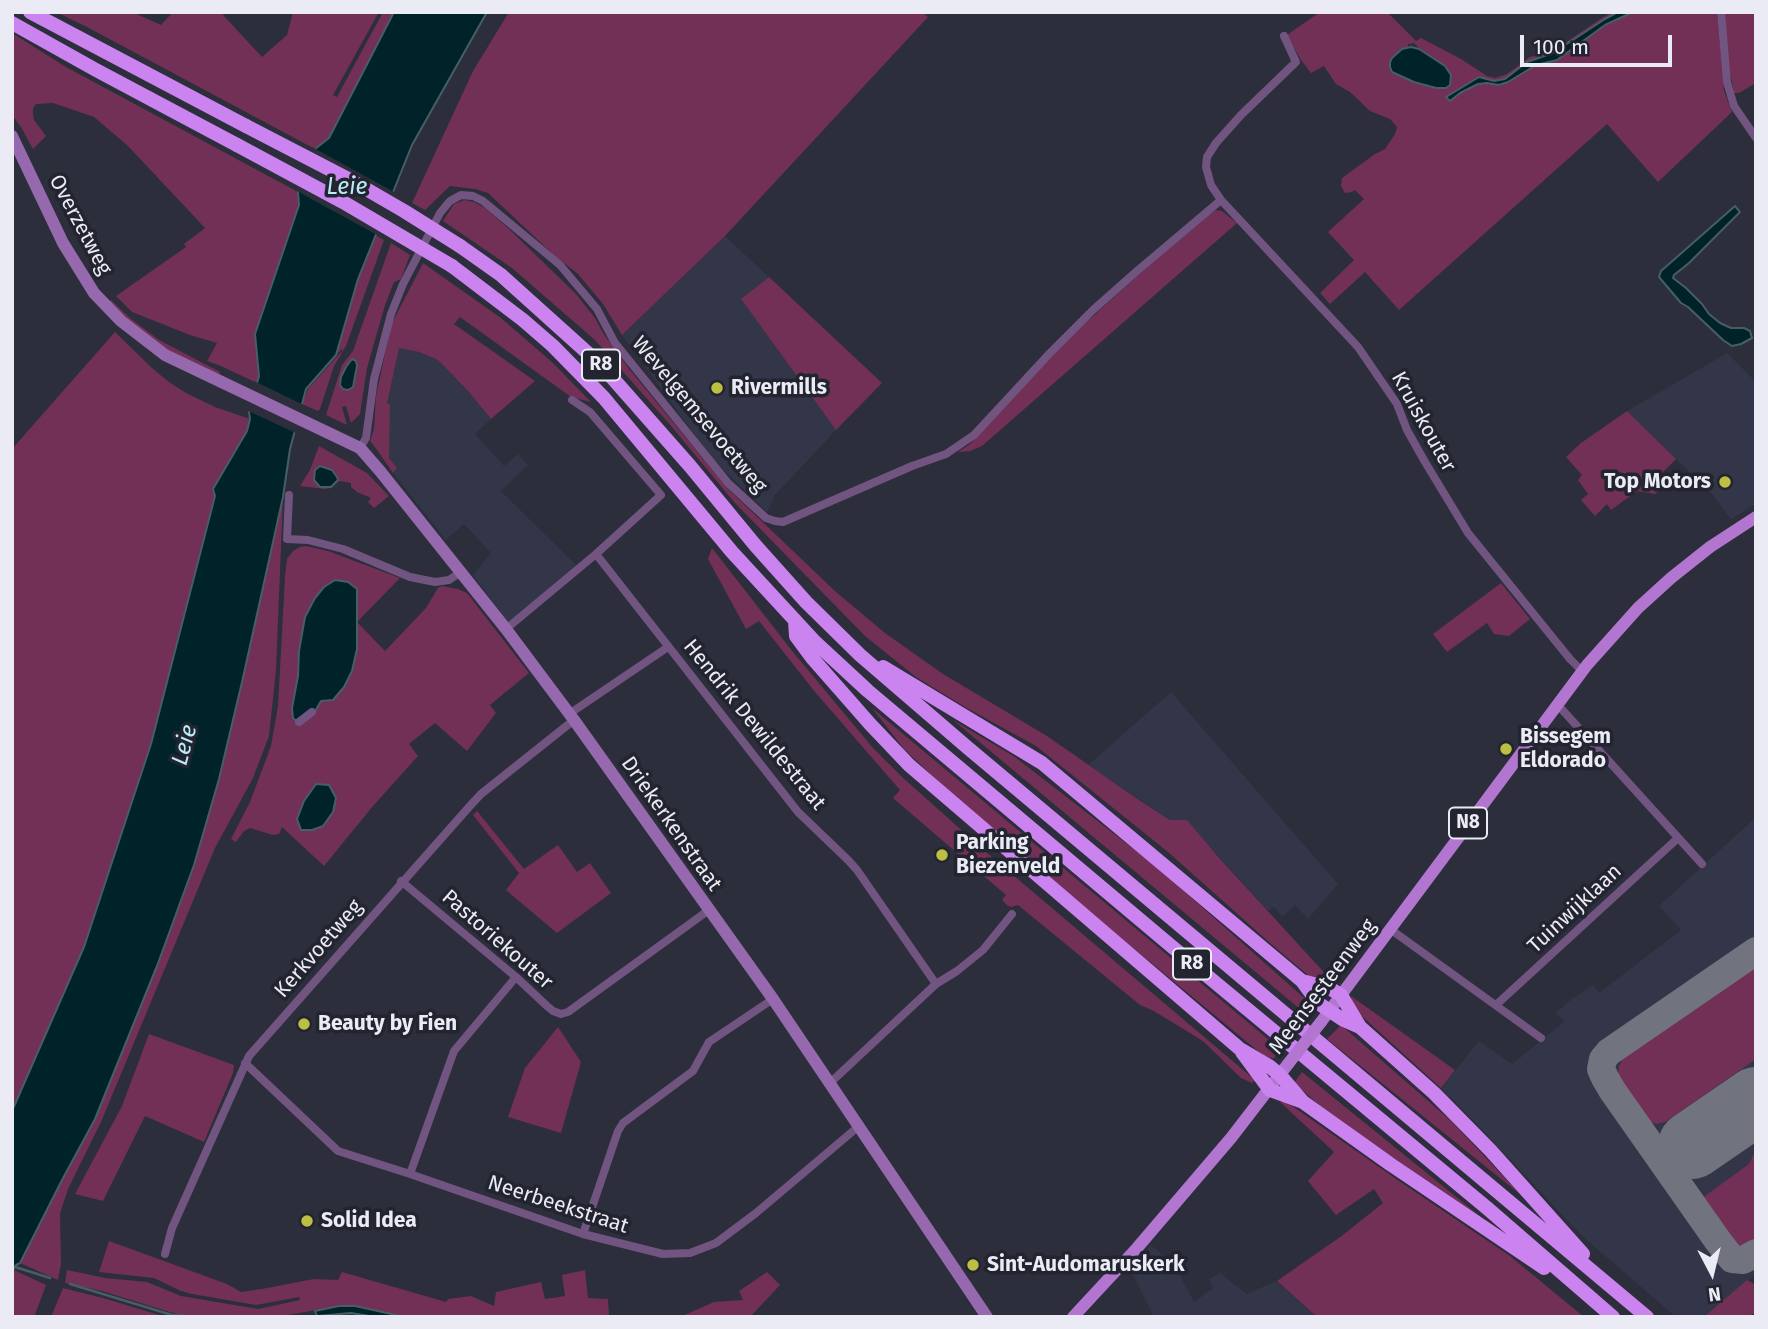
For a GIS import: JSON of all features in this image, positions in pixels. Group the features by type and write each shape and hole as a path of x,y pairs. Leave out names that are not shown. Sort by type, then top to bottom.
{"highway":[{"name":"R8","path":"30,12 354,183 460,246 501,275 601,365 690,466 763,555 860,655 1647,1317"},
{"name":"R8","path":"12,23 343,202 452,266 523,320 596,389 732,552 815,642 868,691 1487,1208 1613,1317"},
{"path":"795,620 796,636 813,659 909,765 1240,1049 1269,1066 1284,1070 1303,1102"},
{"path":"860,655 1042,763 1302,981 1325,1016 1360,1027"},
{"path":"1302,981 1329,988 1341,995 1360,1027 1434,1093 1491,1151 1616,1291"},
{"path":"1240,1049 1270,1090 1303,1102 1595,1302"}],"main road":[{"name":"N8","path":"1584,669 1638,608 1671,578 1710,547 1756,517"},
{"name":"Meensesteenweg","path":"1073,1317 1137,1248 1270,1090 1584,669"}],"street":[{"path":"1721,12 1727,82 1734,106 1756,138"},
{"name":"Kruiskouter","path":"1284,36 1296,62 1216,143 1207,157 1206,167 1211,185 1221,200 1358,347 1397,404 1407,430 1468,533 1570,659 1584,669"},
{"name":"Overzetweg","path":"12,136 63,243 94,293 121,321 165,355 271,407"},
{"name":"Wevelgemsevoetweg","path":"360,448 366,438 374,379 391,314 403,284 440,213 450,201 461,195 473,196 483,201 560,265 597,309 614,343 728,483 766,518 783,522 946,454 974,435 1093,310 1221,200"},
{"path":"506,629 596,554 661,495 590,412 572,400"},
{"name":"Driekerkenstraat","path":"271,407 360,448 506,629 773,999 987,1317"},
{"path":"289,495 287,539 308,540 343,549 410,577 435,582 449,580 461,572"},
{"name":"Hendrik Dewildestraat","path":"596,554 798,812 857,870 936,984"},
{"name":"Kerkvoetweg","path":"165,1254 172,1228 249,1056 401,881 481,794 571,717 668,647"},
{"path":"1557,704 1702,864"},
{"path":"299,722 313,712"},
{"name":"Tuinwijklaan","path":"1496,1005 1678,838"},
{"name":"Pastoriekouter","path":"401,881 553,1011 561,1014 568,1012 709,910"},
{"path":"830,1083 936,984 983,950 1012,914"},
{"path":"1390,929 1541,1038"},
{"path":"410,1174 454,1051 516,977"},
{"path":"583,1234 615,1139 623,1123 693,1071 709,1042 773,999"},
{"name":"Neerbeekstraat","path":"245,1063 338,1152 583,1234 663,1254 690,1253 716,1243 859,1126"}],"shaded area":[{"path":"56,12 132,12 161,25 173,12 226,12 223,15 262,57 287,35 293,12 379,12 333,95 337,97 383,12 394,12 329,138 315,149"},
{"path":"509,12 922,12 928,17 725,236 622,335 603,304 578,274 488,193 450,186 425,210 412,203 473,71"},
{"path":"1320,12 1387,12 1416,41 1421,38 1495,78 1507,74 1530,57 1556,49 1613,12 1717,12 1724,91 1732,112 1658,182 1607,124 1399,310 1365,272 1330,304 1320,293 1354,260 1328,232 1364,199 1355,190 1345,193 1341,186 1342,178 1385,149 1397,127 1390,119 1370,111 1350,92 1336,84 1324,66 1311,73 1287,35","holes":["1414,43 1434,59 1436,88 1414,82 1391,70 1390,62 1408,47 1408,44"]},
{"path":"1723,12 1756,12 1756,83 1739,93 1734,93 1726,51"},
{"path":"12,33 66,67 298,192 299,205 255,334 259,376 257,383 207,361 217,343 132,312 116,296 186,247 184,244 205,228 128,146 94,117 53,103 36,104 33,108 34,120 46,136 33,149 12,115"},
{"path":"464,200 485,208 576,294 630,370 728,489 836,592 885,633 943,674 1047,736 1170,820 1187,820 1331,980 1323,982 1309,976 1168,852 1036,746 916,677 865,636 734,502 595,340 512,268 443,221 454,204"},
{"path":"1216,210 1222,211 1237,223 982,446 958,452 970,444 1070,337"},
{"path":"375,235 384,240 346,346 334,366 318,411 302,404 308,389 343,350 336,355 358,279"},
{"path":"725,236 769,277 741,299 836,430 775,495 767,512 714,461 622,335"},
{"path":"391,243 410,255 401,279 394,282 385,305 367,368 360,414 351,423 346,406 342,407 347,425 326,415 342,365 353,351"},
{"path":"423,263 501,318 553,363 591,402 571,397 460,317 454,324 535,381 491,419 438,360 399,348 387,404 390,404 389,458 397,468 393,473 370,441 374,429 376,396 391,325"},
{"path":"769,277 882,383 836,430 741,299"},
{"path":"111,300 159,340 220,372 219,375 156,342 130,322 109,302"},
{"path":"115,332 153,369 186,393 250,419 247,431 213,489 215,496 151,744 84,947 12,1111 12,449"},
{"path":"399,348 438,360 491,419 475,434 504,466 518,454 528,465 501,491 576,565 509,623 473,575 491,553 464,524 446,540 393,473 397,468 389,458 387,404"},
{"path":"1727,353 1756,382 1756,504 1731,519 1712,494 1627,411"},
{"path":"1627,411 1676,459 1657,478 1660,490 1655,494 1637,491 1611,510 1607,504 1595,516 1581,500 1588,494 1578,480 1582,475 1566,457 1581,443"},
{"path":"319,446 367,473 389,496 374,508 368,502 371,498 357,492 351,487 351,483 339,481 331,488 325,489 300,486 310,470"},
{"path":"283,497 276,670 269,736 253,778 215,848 101,1122 68,1189 60,1213 61,1264 58,1280 20,1263 95,1119 194,866 242,682"},
{"path":"300,547 328,551 400,578 357,622 385,651 426,608 442,586 467,593 529,673 490,705 496,713 467,751 435,723 409,744 418,756 324,866 282,827 279,834 273,835 250,828 244,831 236,842 231,839 250,802 271,746 278,706 287,559","holes":["357,589 356,609 298,676 299,651"]},
{"path":"712,548 793,652 873,748 901,776 987,853 1255,1080 1252,1083 1241,1078 1204,1042 1140,1005 1018,905 1008,906 1002,900 1006,895 893,798 900,790 815,692 759,621 746,629 708,559"},
{"path":"1501,583 1530,619 1509,636 1494,634 1487,623 1447,652 1433,634"},
{"path":"1171,692 1338,884 1308,919 1295,905 1282,917 1274,907 1268,911 1187,821 1170,820 1088,765"},
{"path":"872,708 1281,1050 1273,1059 1264,1056 988,828 904,749"},
{"path":"953,720 1015,757 1158,868 1312,1005 1306,1014"},
{"path":"477,811 524,869 558,845 577,872 590,863 611,893 557,933 506,890 519,873 473,815"},
{"path":"1756,817 1756,1274 1704,1317 1676,1317 1582,1236 1441,1088 1479,1041 1512,1064 1564,1022 1556,1013 1569,1001 1593,985 1599,993 1681,930 1659,906"},
{"path":"1756,961 1756,1059 1665,1122 1656,1124 1646,1120 1620,1082 1619,1066 1626,1052"},
{"path":"1351,996 1455,1070 1441,1088 1353,1008"},
{"path":"1341,1025 1450,1120 1521,1195 1327,1039"},
{"path":"558,1027 581,1062 561,1133 508,1117 525,1068"},
{"path":"149,1034 234,1065 204,1142 145,1116 103,1201 75,1194 122,1106"},
{"path":"1302,1072 1481,1217 1333,1117 1294,1083"},
{"path":"1285,1101 1510,1256 1584,1317 1317,1317 1277,1281 1383,1203 1374,1189 1336,1215 1308,1181 1334,1152 1280,1102"},
{"path":"1756,1150 1756,1243 1739,1248 1733,1244 1701,1199 1749,1164"},
{"path":"109,1241 227,1284 241,1292 314,1279 338,1280 342,1272 446,1302 448,1299 471,1296 494,1306 496,1292 541,1282 545,1299 565,1296 562,1275 585,1270 588,1298 608,1299 609,1317 405,1317 355,1306 339,1306 285,1317 175,1317 176,1314 102,1291 65,1283 67,1270 105,1278 147,1282 181,1296 258,1309 300,1300 299,1297 256,1305 192,1294 154,1278 99,1272"},
{"path":"1151,1245 1175,1266 1194,1302 1213,1288 1209,1279 1220,1273 1247,1294 1276,1281 1317,1317 1154,1317 1131,1271"},
{"path":"14,1270 46,1285 34,1317 12,1317"},
{"path":"767,1272 780,1285 750,1317 680,1317 714,1302 743,1300 739,1291"},
{"path":"1747,1280 1756,1285 1756,1312 1748,1317 1704,1317"},
{"path":"63,1288 103,1298 166,1317 51,1317"}],"water":[{"name":"Leie","path":"394,12 487,12 412,145 358,279 336,355 306,389 290,449 283,497 242,682 219,779 194,865 157,966 95,1119 20,1263 12,1272 12,1111 84,947 151,744 215,496 213,489 247,431 259,376 255,334 299,205 298,192 315,149 329,138"},
{"path":"1618,12 1633,12 1605,25 1557,60 1536,65 1499,85 1478,84 1450,101 1446,97 1479,77 1494,81 1505,79 1527,62 1553,53"},
{"path":"1402,49 1419,49 1445,66 1451,75 1450,85 1436,88 1392,72 1392,58"},
{"path":"1735,206 1740,212 1673,278 1720,323 1750,331 1752,338 1732,346 1681,303 1659,277 1661,271"},
{"path":"352,359 357,366 353,387 343,389 340,385 341,377"},
{"path":"320,466 332,470 337,477 338,480 331,487 320,487 314,480 315,470"},
{"path":"335,580 348,582 357,589 357,649 352,671 333,700 321,701 314,713 299,723 293,718 292,708 305,617 315,598 324,587"},
{"path":"316,784 329,785 336,798 333,812 323,826 301,830 297,819 304,801"},
{"path":"355,1306 405,1317 376,1317 351,1313 317,1316 315,1311"}],"pier":[{"path":"312,147 396,193 379,236 295,190"},
{"path":"254,381 306,406 298,434 246,410"}],"waterway":[{"path":"12,1266 50,1278"},
{"path":"70,1284 172,1315 198,1317"}],"taxiway":[{"path":"1756,951 1609,1052 1603,1059 1601,1069 1612,1090 1732,1259 1743,1260 1756,1253"},
{"path":"1664,1164 1692,1145"}],"runway":[{"path":"1692,1145 1756,1101"}],"place":[{"name":"Rivermills","path":"717,388"},
{"name":"Top Motors","path":"1725,482"},
{"name":"Bissegem Eldorado","path":"1506,749"},
{"name":"Parking Biezenveld","path":"942,855"},
{"name":"Beauty by Fien","path":"304,1024"},
{"name":"Solid Idea","path":"307,1221"},
{"name":"Sint-Audomaruskerk","path":"973,1265"}]}
